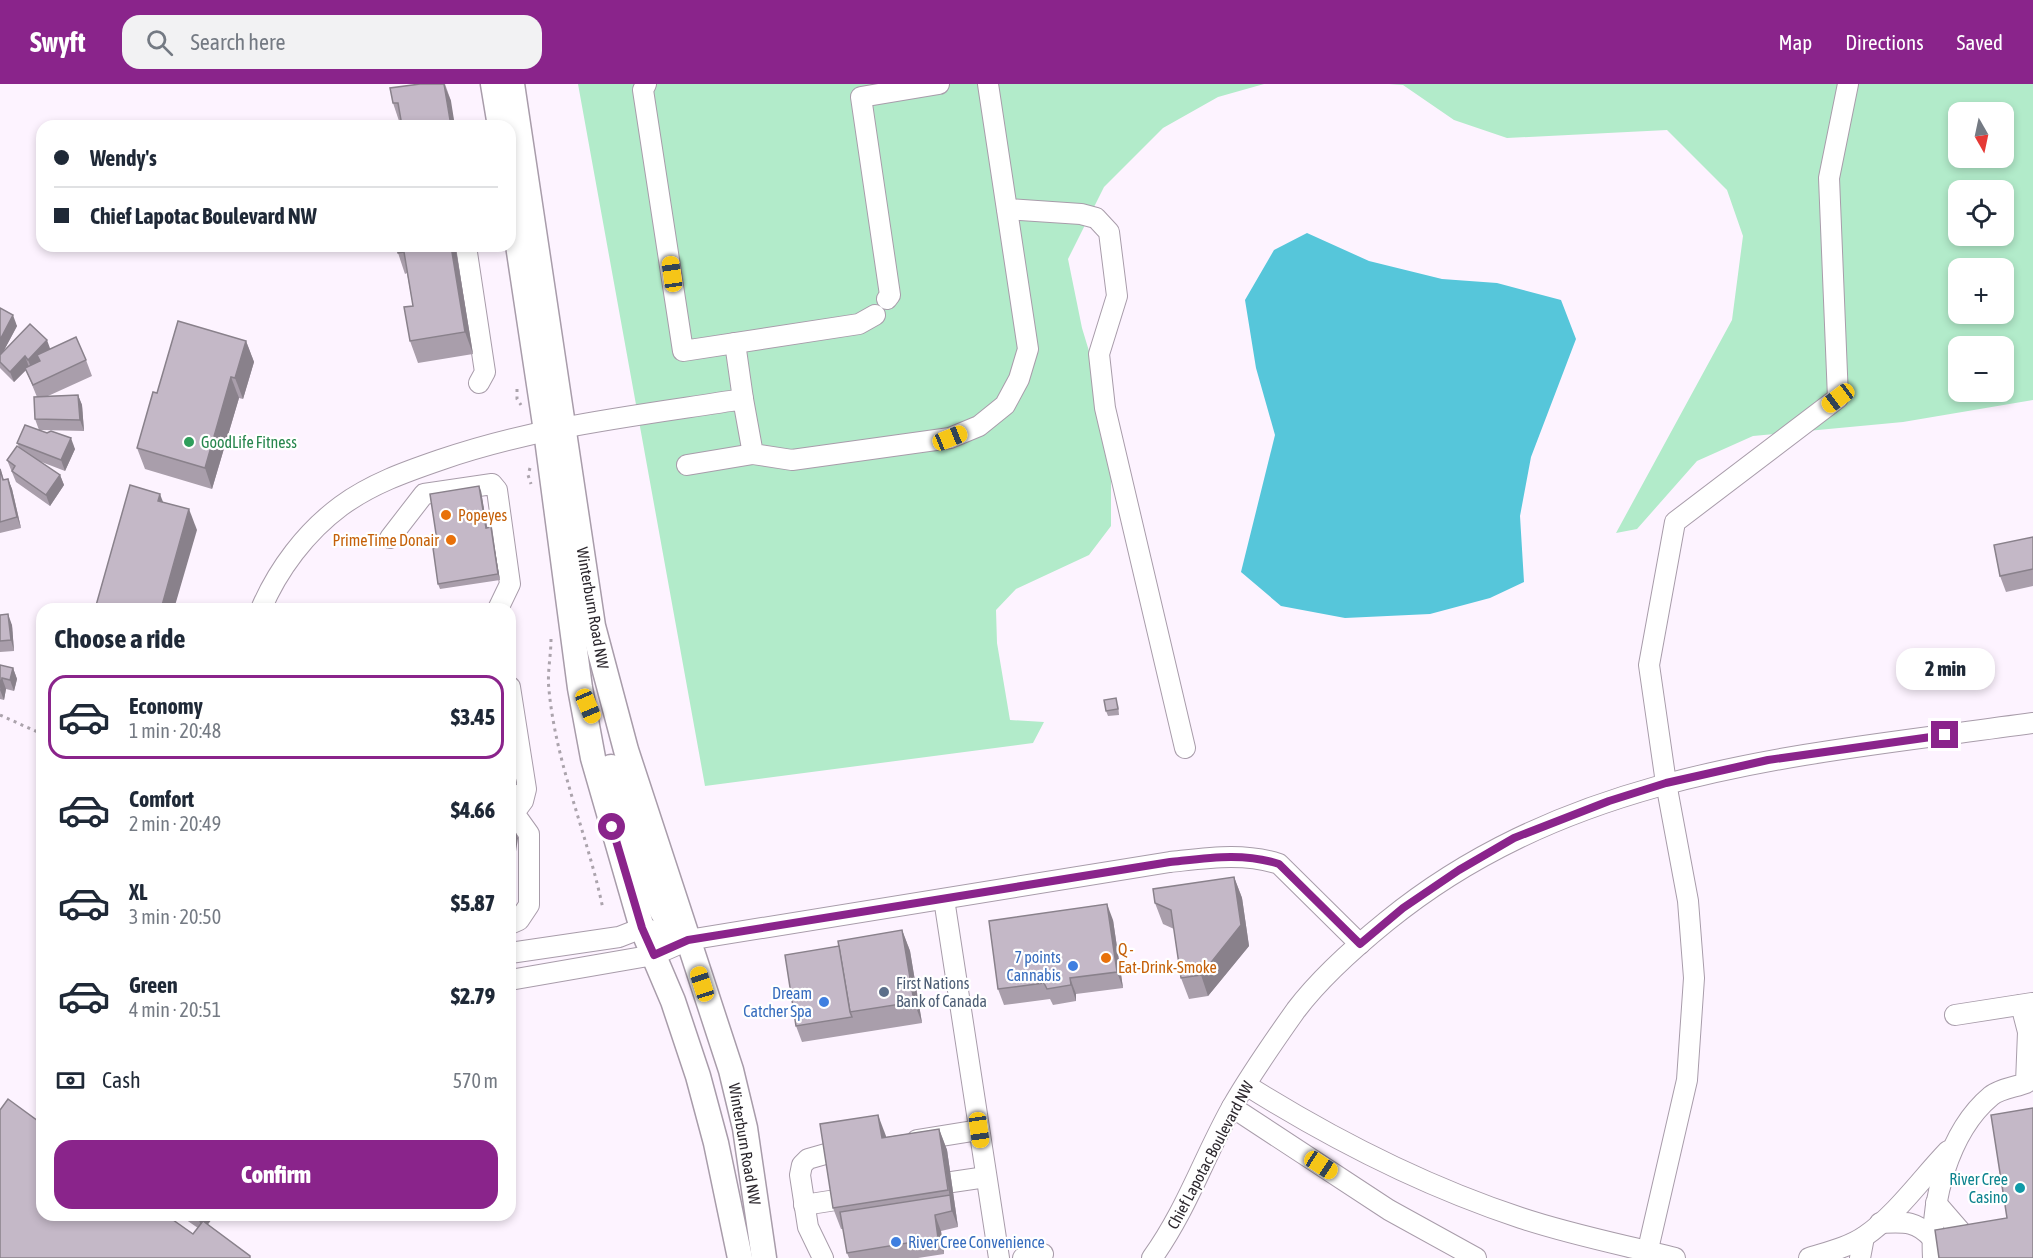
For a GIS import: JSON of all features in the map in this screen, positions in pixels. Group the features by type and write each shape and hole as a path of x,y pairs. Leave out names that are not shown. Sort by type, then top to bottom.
{"main road":[{"path":"493,84 499,120"},
{"name":"Winterburn Road NW","path":"513,84 556,429 580,688 593,758 642,928 673,1001 698,1076 716,1143 740,1258"},
{"name":"Winterburn Road NW","path":"516,223 607,683 731,1070 743,1118 764,1258"},
{"path":"580,688 603,743 650,884 666,919 688,940"}],"street":[{"path":"646,84 643,90 683,351 859,324 881,307 890,295 861,98 939,84"},
{"path":"687,465 753,454 792,460 950,438 979,426 1005,405 1019,379 1028,349 988,84"},
{"path":"1647,1254 1687,1080 1694,978 1688,901 1666,783 1649,665 1675,522 1838,398 1829,178 1848,84"},
{"path":"1007,209 1081,213 1096,218 1109,232 1117,296 1099,354 1105,408 1185,748"},
{"path":"467,252 485,372 479,383"},
{"path":"735,343 753,454"},
{"path":"264,603 282,569 304,539 340,507 363,492 406,472 487,444 556,429 744,399"},
{"path":"390,538 424,494 492,484 496,490 510,584 501,603"},
{"name":"Chief Lapotac Boulevard NW","path":"1152,1258 1174,1228 1232,1107 1298,1008 1360,944 1403,908 1459,870 1514,838 1666,783 1768,760 2033,723"},
{"path":"516,725 526,789 523,801 516,810"},
{"path":"516,816 529,834 529,905 516,921"},
{"path":"516,909 519,906 522,862 529,849"},
{"path":"516,979 654,955 688,940 1170,862 1230,856 1265,859 1279,864 1360,944"},
{"path":"944,899 999,1258"},
{"path":"516,952 619,937 642,928 688,940"},
{"path":"1809,1258 1836,1250 1864,1237 1957,1142 1992,1095 2029,1083 2027,1004 1955,1015"},
{"path":"1246,1085 1303,1120 1370,1156 1432,1183 1518,1217 1647,1254 1676,1258"},
{"path":"1232,1107 1389,1209 1476,1258"},
{"path":"899,1143 979,1130"},
{"path":"1933,1258 1932,1238 1943,1169 1957,1142"},
{"path":"823,1258 808,1227 800,1175 802,1165 808,1159 829,1153"},
{"path":"952,1182 986,1177"},
{"path":"804,1205 836,1200"},
{"path":"1936,1203 1962,1233 1967,1247"},
{"path":"1880,1223 1910,1222 1922,1228 1932,1238"},
{"path":"1860,1258 1864,1237"},
{"path":"1023,1258 1043,1254"}],"path":[{"path":"0,715 36,731"}],"green space":[{"path":"578,84 1264,84 1218,97 1163,128 1104,187 1068,259 1082,328 1102,394 1111,457 1111,526 1089,555 1016,589 996,610 997,643 1010,720 1044,722 1033,743 705,786"},
{"path":"1389,84 2033,84 2033,400 1903,422 1753,436 1697,461 1637,529 1616,533 1732,320 1743,236 1727,190 1667,130 1507,138 1454,120 1403,85"}],"water":[{"path":"1307,233 1369,261 1442,279 1497,283 1561,300 1576,339 1531,457 1520,516 1524,582 1490,598 1430,614 1345,618 1281,606 1241,572 1275,435 1256,368 1245,300 1274,250"}],"building":[{"path":"444,84 450,120 401,120 398,103 393,103 390,88"},
{"path":"404,252 452,252 465,332 410,341 404,307 413,306"},
{"path":"0,308 13,315 0,340"},
{"name":"GoodLife Fitness","path":"178,321 246,341 235,378 231,377 205,468 137,448 153,392 157,393"},
{"path":"30,324 47,340 28,360 25,356 10,372 0,362 0,355"},
{"path":"76,337 86,360 33,385 25,368 40,361 37,355"},
{"path":"78,395 80,420 35,419 34,397"},
{"path":"25,425 71,438 61,460 17,443"},
{"path":"17,446 60,475 46,495 12,471 15,466 7,460"},
{"path":"0,469 3,480 8,479 17,517 0,522"},
{"path":"130,485 160,494 158,501 189,509 163,603 97,603"},
{"path":"479,486 486,528 491,527 498,574 438,584 433,548 438,547 430,494"},
{"path":"2033,537 2033,569 2000,576 1994,545"},
{"path":"8,614 11,640 0,641 0,615"},
{"path":"0,665 13,668 10,680 2,678 0,688"},
{"path":"1116,698 1118,709 1106,711 1104,700"},
{"path":"1234,877 1241,925 1201,975 1181,978 1171,910 1155,903 1153,889"},
{"path":"1107,904 1117,972 1070,978 1071,985 1047,989 1044,983 998,989 989,921"},
{"name":"First Nations Bank of Canada","path":"902,930 914,1002 850,1012 838,941"},
{"name":"Dream Catcher Spa","path":"839,946 852,1017 796,1026 785,955"},
{"path":"8,1099 36,1120 36,1221 175,1221 193,1234 203,1221 250,1258 0,1258 0,1110"},
{"path":"2033,1108 2033,1258 1939,1258 1935,1230 2007,1218 1991,1115"},
{"path":"878,1115 882,1138 939,1129 948,1190 833,1208 820,1124"},
{"path":"950,1195 952,1211 935,1215 938,1238 847,1253 840,1212"}],"place":[{"name":"GoodLife Fitness","path":"189,442"},
{"name":"Popeyes","path":"446,515"},
{"name":"PrimeTime Donair","path":"451,540"},
{"name":"Q - Eat-Drink-Smoke","path":"1106,958"},
{"name":"7 points Cannabis","path":"1073,966"},
{"name":"First Nations Bank of Canada","path":"884,992"},
{"name":"Dream Catcher Spa","path":"824,1002"},
{"name":"River Cree Casino","path":"2020,1188"},
{"name":"River Cree Convenience","path":"896,1242"}],"route":[{"path":"612,827 642,928 654,955 688,940 1170,862 1230,856 1265,859 1279,864 1360,944 1403,908 1459,870 1514,838 1609,801 1666,783 1768,760 1945,735"}]}
